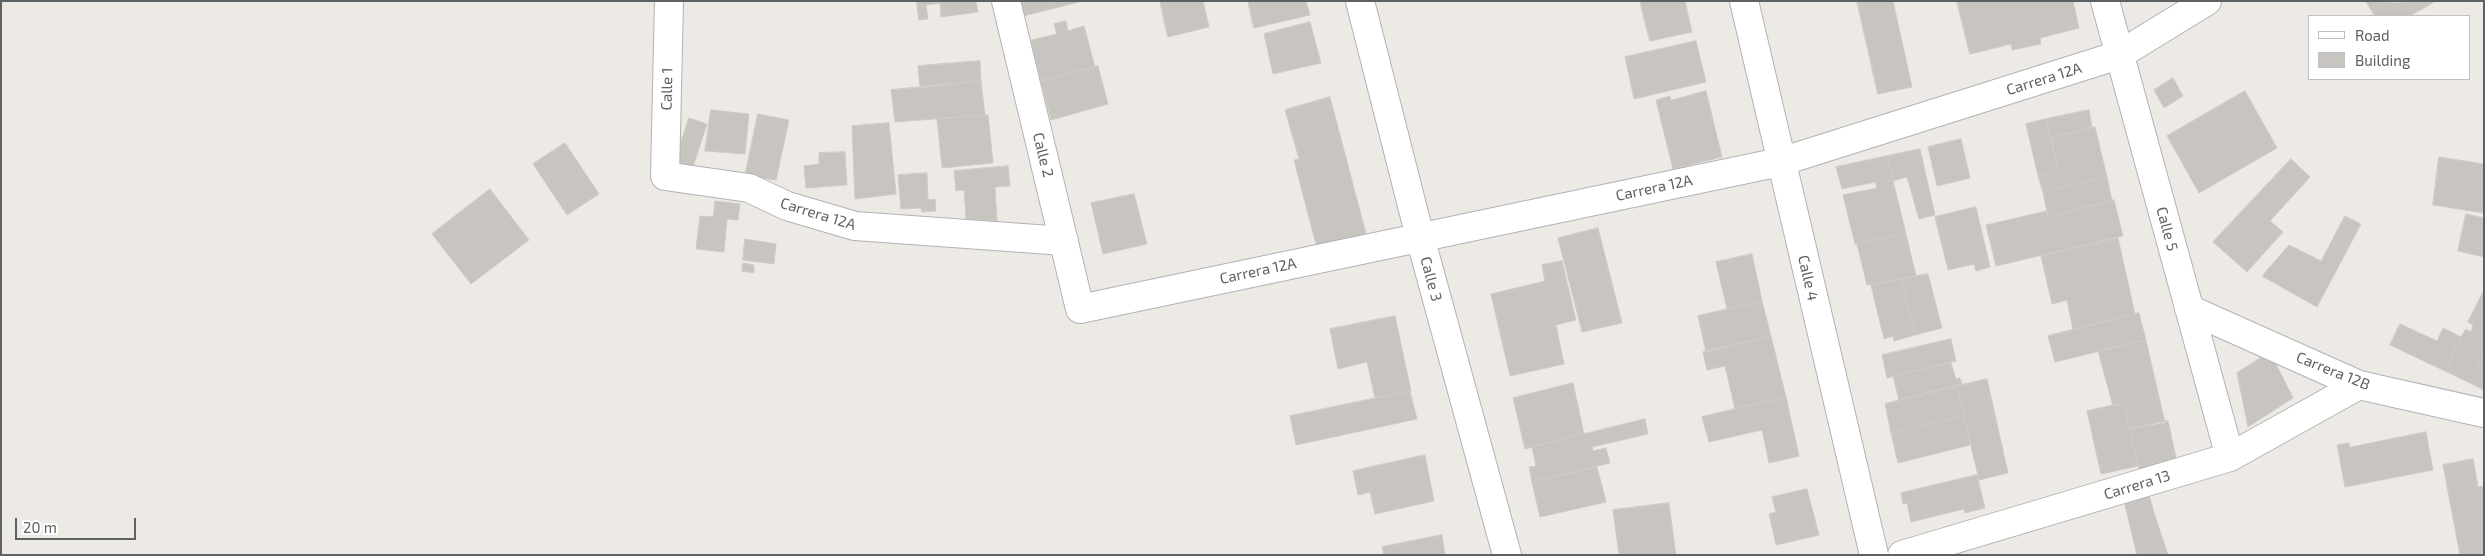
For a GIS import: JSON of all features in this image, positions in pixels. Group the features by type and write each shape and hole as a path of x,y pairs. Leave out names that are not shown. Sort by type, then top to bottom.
{"street":[{"name":"Calle 1","path":"665,176 670,1"},
{"name":"Calle 2","path":"1006,1 1080,309"},
{"name":"Calle 3","path":"1360,1 1420,237 1507,555"},
{"name":"Calle 4","path":"1744,1 1780,162 1874,555"},
{"name":"Calle 5","path":"2105,1 2230,457"},
{"name":"Carrera 12A","path":"1080,309 1780,162 2119,55 2207,1"},
{"name":"Carrera 12A","path":"665,176 748,188 787,206 855,226 1064,242"},
{"name":"Carrera 12B","path":"2189,309 2359,385 2484,412"},
{"name":"Carrera 13","path":"1902,555 2230,457 2359,385"}],"building":[{"path":"917,1 976,1 978,12 941,17 940,3 926,5 928,19 919,20"},
{"path":"1015,1 1079,1 1079,2 1019,17"},
{"path":"1160,1 1203,1 1209,27 1168,37"},
{"path":"1248,1 1306,1 1310,15 1254,28"},
{"path":"1640,1 1685,1 1692,32 1650,41"},
{"path":"1857,1 1893,1 1912,87 1878,94"},
{"path":"1957,1 2073,1 2079,28 2040,38 2041,44 2012,50 2011,44 1970,54"},
{"path":"2366,1 2396,3 2422,1 2426,7 2411,15 2374,15"},
{"path":"2422,1 2435,1 2426,7"},
{"path":"1066,21 1068,31 1084,26 1095,67 1041,81 1031,40 1057,34 1054,24"},
{"path":"1310,22 1321,63 1273,74 1264,34"},
{"path":"1696,41 1706,82 1634,99 1625,57"},
{"path":"980,61 981,81 920,88 918,66"},
{"path":"1098,66 1108,104 1051,120 1041,81"},
{"path":"2173,78 2183,96 2164,108 2154,90"},
{"path":"981,81 985,115 895,122 891,90"},
{"path":"1706,91 1722,157 1673,169 1656,100 1670,96 1671,100"},
{"path":"2245,91 2277,148 2199,193 2167,136"},
{"path":"1330,97 1366,234 1317,248 1294,160 1299,159 1285,110"},
{"path":"711,110 749,114 745,154 705,151"},
{"path":"2089,110 2092,127 2051,138 2046,119"},
{"path":"758,114 789,120 776,180 745,176"},
{"path":"988,115 993,163 942,168 937,119"},
{"path":"689,118 707,124 693,167 675,161"},
{"path":"2046,119 2058,170 2038,176 2026,124"},
{"path":"889,123 896,194 855,199 852,126"},
{"path":"2095,127 2107,177 2043,192 2038,176 2058,170 2051,138"},
{"path":"1961,139 1970,178 1937,186 1928,147"},
{"path":"565,143 599,194 567,215 533,164"},
{"path":"1920,149 1935,215 1919,219 1907,177 1893,181 1887,156"},
{"path":"845,152 847,185 806,188 804,166 819,164 819,153"},
{"path":"1887,156 1906,234 1855,244 1843,195 1877,188 1875,182 1842,189 1836,167"},
{"path":"2439,157 2484,164 2484,213 2433,205"},
{"path":"2291,159 2310,177 2270,221 2283,232 2247,272 2213,242"},
{"path":"1008,166 1010,186 995,187 997,221 966,219 964,190 956,191 954,171"},
{"path":"927,173 928,200 935,199 936,211 922,212 921,208 901,209 898,175"},
{"path":"2107,177 2112,201 2048,217 2043,192"},
{"path":"490,189 529,240 471,284 432,234"},
{"path":"1134,194 1147,244 1103,254 1091,203"},
{"path":"2114,200 2123,236 1996,266 1986,225 2047,211 2048,217"},
{"path":"715,201 740,204 738,220 727,219 724,252 696,249 700,216 713,217"},
{"path":"1976,207 1990,267 1976,271 1974,264 1948,270 1935,217"},
{"path":"2466,214 2484,218 2484,257 2458,251"},
{"path":"2345,216 2361,224 2317,307 2262,276 2289,245 2321,261"},
{"path":"1598,228 1622,323 1582,332 1558,238"},
{"path":"1906,234 1916,276 1867,285 1857,244"},
{"path":"2118,238 2135,314 2073,330 2067,300 2052,304 2041,256"},
{"path":"745,239 776,244 774,264 743,260"},
{"path":"1752,254 1762,301 1727,309 1716,262"},
{"path":"1562,261 1576,320 1556,325 1564,364 1510,376 1491,294 1545,281 1542,265"},
{"path":"743,263 754,265 754,273 742,271"},
{"path":"1928,274 1942,328 1915,335 1901,279"},
{"path":"1901,279 1915,335 1894,341 1893,336 1884,339 1871,285"},
{"path":"2484,290 2484,354 2470,383 2445,371 2466,329 2471,332 2473,325 2468,322"},
{"path":"1762,301 1771,336 1706,352 1698,316"},
{"path":"2139,313 2146,340 2055,362 2048,336"},
{"path":"1395,316 1411,391 1375,398 1367,362 1338,369 1330,329"},
{"path":"2400,324 2437,341 2443,328 2461,337 2445,371 2390,345"},
{"path":"1771,336 1786,397 1735,409 1725,366 1707,370 1703,352"},
{"path":"1951,339 1956,361 1887,378 1882,355"},
{"path":"2146,340 2165,423 2130,429 2124,403 2113,406 2098,351"},
{"path":"2270,352 2293,398 2248,427 2237,373"},
{"path":"2484,354 2484,390 2470,383"},
{"path":"1951,363 1956,379 1960,378 1962,384 1899,400 1893,376"},
{"path":"1987,379 2008,473 1979,480 1957,386"},
{"path":"1573,383 1584,434 1525,449 1513,398"},
{"path":"1957,386 1964,416 1891,433 1885,404"},
{"path":"1410,391 1417,419 1296,445 1290,416"},
{"path":"1786,397 1799,456 1769,463 1762,430 1709,442 1702,417"},
{"path":"2124,403 2138,466 2101,474 2087,411"},
{"path":"1964,416 1970,445 1898,463 1891,433"},
{"path":"1645,419 1648,434 1592,447 1593,451 1606,448 1610,463 1532,482 1529,467 1536,466 1532,447"},
{"path":"2168,421 2177,462 2139,470 2130,429"},
{"path":"2426,432 2433,470 2345,487 2337,445 2349,443 2350,447"},
{"path":"1425,455 1434,501 1375,514 1370,492 1358,495 1353,471"},
{"path":"2473,459 2478,487 2484,486 2484,555 2460,555 2443,465"},
{"path":"1597,467 1606,502 1540,517 1532,482"},
{"path":"1977,475 1985,508 1965,513 1964,509 1911,522 1907,503 1903,504 1901,493"},
{"path":"1807,489 1819,535 1776,545 1769,514 1776,512 1772,497"},
{"path":"2149,495 2168,555 2137,555 2124,501"},
{"path":"1669,503 1676,555 1619,555 1613,510"},
{"path":"1442,535 1445,555 1384,555 1382,547"}]}
